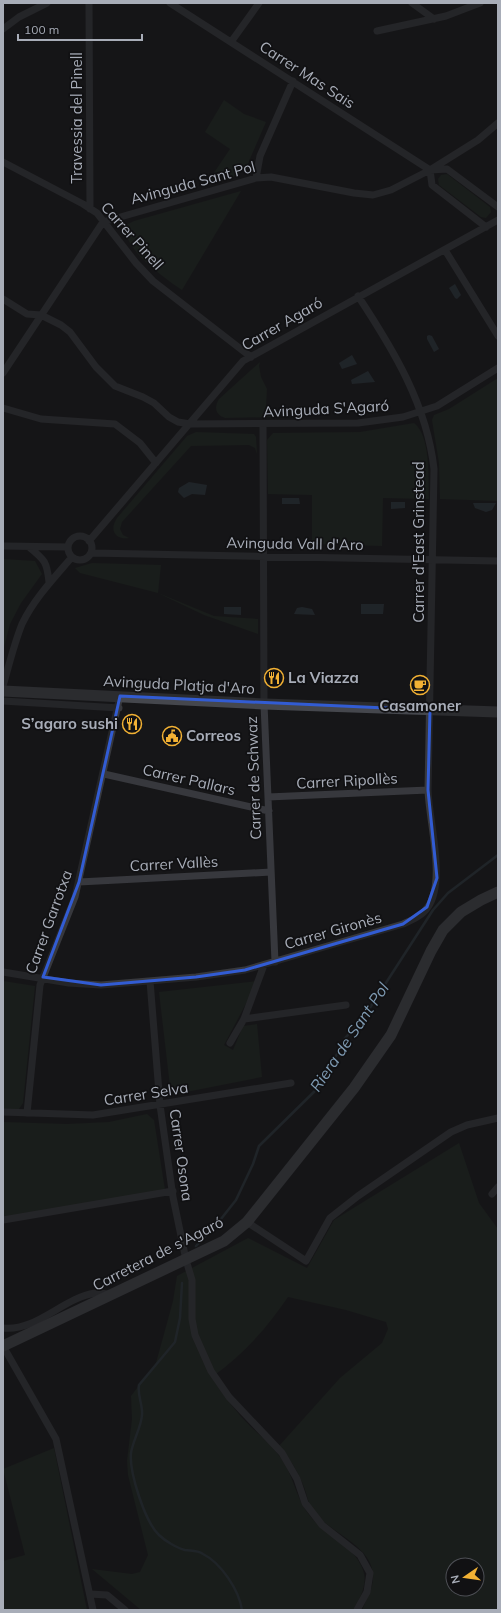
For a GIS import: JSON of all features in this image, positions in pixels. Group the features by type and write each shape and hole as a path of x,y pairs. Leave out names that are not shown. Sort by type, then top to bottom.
{"street":[{"path":"3,29 19,17 47,3"},
{"name":"Travessia del Pinell","path":"89,3 90,209"},
{"name":"Carrer Mas Sais","path":"170,3 430,170 446,169 498,207"},
{"path":"231,42 259,3"},
{"path":"412,3 434,19"},
{"path":"377,31 434,19 480,3"},
{"path":"256,178 260,156 293,81"},
{"name":"Avinguda Sant Pol","path":"103,222 256,178 270,177 354,193 372,194 391,190 430,170 478,140 498,123"},
{"name":"Carrer Pinell","path":"3,162 90,209 103,222 136,263 154,281 251,357"},
{"path":"430,170 432,185 486,227"},
{"name":"Carrer Agaró","path":"89,541 243,361 358,296 498,220"},
{"path":"3,373 103,222"},
{"path":"445,250 498,336"},
{"name":"Carrer d'East Grinstead","path":"358,296 415,394 432,448 434,469 434,560 430,710"},
{"name":"Avinguda S'Agaró","path":"3,299 27,314 41,315 52,320 70,332 96,367 115,386 148,400 169,417 178,422 190,424 263,425 358,423 403,417 437,406 498,368"},
{"path":"3,408 40,419 116,424 140,443 156,463"},
{"name":"Carrer de Schwaz","path":"263,425 264,704 275,962"},
{"path":"82,536 89,541 92,545 89,557 82,560 72,557 68,547 71,541 82,536"},
{"path":"3,546 68,547"},
{"path":"29,547 41,556 48,566 49,582"},
{"name":"Avinguda Vall d'Aro","path":"91,553 498,561"},
{"path":"3,686 22,624 49,582 72,557"},
{"name":"Avinguda Platja d'Aro","path":"3,691 264,704 498,712"},
{"name":"Carrer Garrotxa","path":"27,1113 40,985 79,882 120,696"},
{"path":"3,701 118,708"},
{"name":"Carrer Gironès","path":"3,972 43,977 69,983 101,985 196,977 245,970 264,965 403,924 417,918 428,907 434,894 437,864 429,814 428,790 430,710"},
{"name":"Carrer Pallars","path":"104,774 269,811"},
{"name":"Carrer Ripollès","path":"268,797 428,790"},
{"name":"Carrer Vallès","path":"79,882 271,872"},
{"name":"Carretera de s'Agaró","path":"3,1346 224,1241 247,1222 354,1088 391,1035 431,951 443,930 461,912 480,900 498,892"},
{"path":"230,1043 244,1019 264,965"},
{"name":"Carrer Osona","path":"150,981 160,1105 173,1191 186,1260 192,1280 192,1319 194,1335 211,1371 229,1397 282,1453 297,1479 305,1503 322,1525 360,1555 370,1573 368,1592 357,1610"},
{"path":"244,1019 346,1005"},
{"name":"Carrer Selva","path":"3,1112 93,1115 291,1083"},
{"path":"247,1222 306,1262 330,1218 358,1196 451,1132 467,1125 498,1118"},
{"path":"492,1194 498,1187"},
{"path":"3,1220 173,1191"},
{"path":"3,1328 12,1329 29,1324 95,1293 112,1294"},
{"path":"3,1346 56,1439 93,1610"},
{"path":"90,1594 107,1595 125,1610"}],"highlighted area":[{"path":"120,696 430,710 428,790 437,878 427,907 403,924 245,970 196,977 101,985 43,977 79,882"}],"shaded area":[{"path":"224,100 244,114 266,122 246,168 233,177 207,183 230,149 205,132"},
{"path":"447,174 490,207 491,212 486,218 481,217 439,185 438,179 441,175"},
{"path":"241,191 182,290 145,262 130,243 126,234 126,225 134,221"},
{"path":"455,284 461,295 457,299 449,288"},
{"path":"427,336 432,336 439,349 434,352 427,339"},
{"path":"352,355 357,364 342,369 339,363"},
{"path":"260,362 259,366 261,377 267,389 266,406 273,417 225,418 219,415 216,410 216,405 219,399"},
{"path":"368,371 375,382 352,384 351,380"},
{"path":"498,378 498,501 440,499 439,463 432,420 434,415 449,409"},
{"path":"414,423 423,437 426,447 428,458 429,499 383,498 382,546 312,544 312,495 268,494 267,440 273,433 360,432"},
{"path":"196,432 254,434 256,437 257,454 255,448 249,445 191,446 122,522 120,529 123,535 129,538 117,536 114,526 117,518 187,436"},
{"path":"189,482 207,485 205,495 192,494 184,498 178,492 179,488"},
{"path":"282,498 299,498 300,504 282,504"},
{"path":"391,502 405,502 405,508 391,509"},
{"path":"473,503 496,503 492,510 486,512 475,508"},
{"path":"3,559 35,561 42,574 21,603 10,624 3,651"},
{"path":"92,563 161,565 158,593 80,573 75,568"},
{"path":"158,593 214,616 258,619 258,634 204,615"},
{"path":"361,604 384,604 383,614 361,614"},
{"path":"224,607 241,607 241,615 224,614"},
{"path":"302,607 312,609 315,615 294,614 297,608"},
{"path":"3,981 35,986 23,1103 19,1109 3,1109"},
{"path":"258,981 224,1045 233,1050 243,1026 257,1024 262,1077 171,1095 159,992"},
{"path":"147,1114 154,1120 165,1190 3,1217 3,1122 67,1124 109,1122"},
{"path":"459,1143 479,1203 498,1229 498,1610 362,1610 372,1586 372,1567 358,1548 318,1517 311,1508 299,1476 290,1460 279,1446 340,1378 382,1343 388,1329 386,1322 346,1310 288,1297 254,1340 234,1360 212,1377 225,1397 240,1415 281,1458 289,1472 298,1496 311,1517 317,1524 354,1554 359,1562 363,1570 365,1580 363,1591 354,1610 141,1610 92,1569 132,1574 140,1572 148,1555 128,1475 127,1461 132,1419 131,1396 156,1363 173,1301 177,1276 248,1238 307,1268 334,1220"},
{"path":"54,1448 87,1610 3,1610 3,1561 25,1555 3,1469"}],"waterway":[{"name":"Riera de Sant Pol","path":"196,1246 217,1224 236,1200 253,1164 259,1146 322,1084 345,1038 362,1020 433,910 448,893 498,855"},
{"name":"Riera de Sant Pol","path":"182,1283 180,1318 175,1342 139,1385 142,1415 131,1453 135,1484 148,1519 159,1535 178,1548 196,1551 210,1558 222,1570 233,1586 242,1610"}],"place":[{"name":"La Viazza","path":"274,678"},
{"name":"Casamoner","path":"420,685"},
{"name":"S’agaro sushi","path":"132,724"},
{"name":"Correos","path":"172,736"}]}
